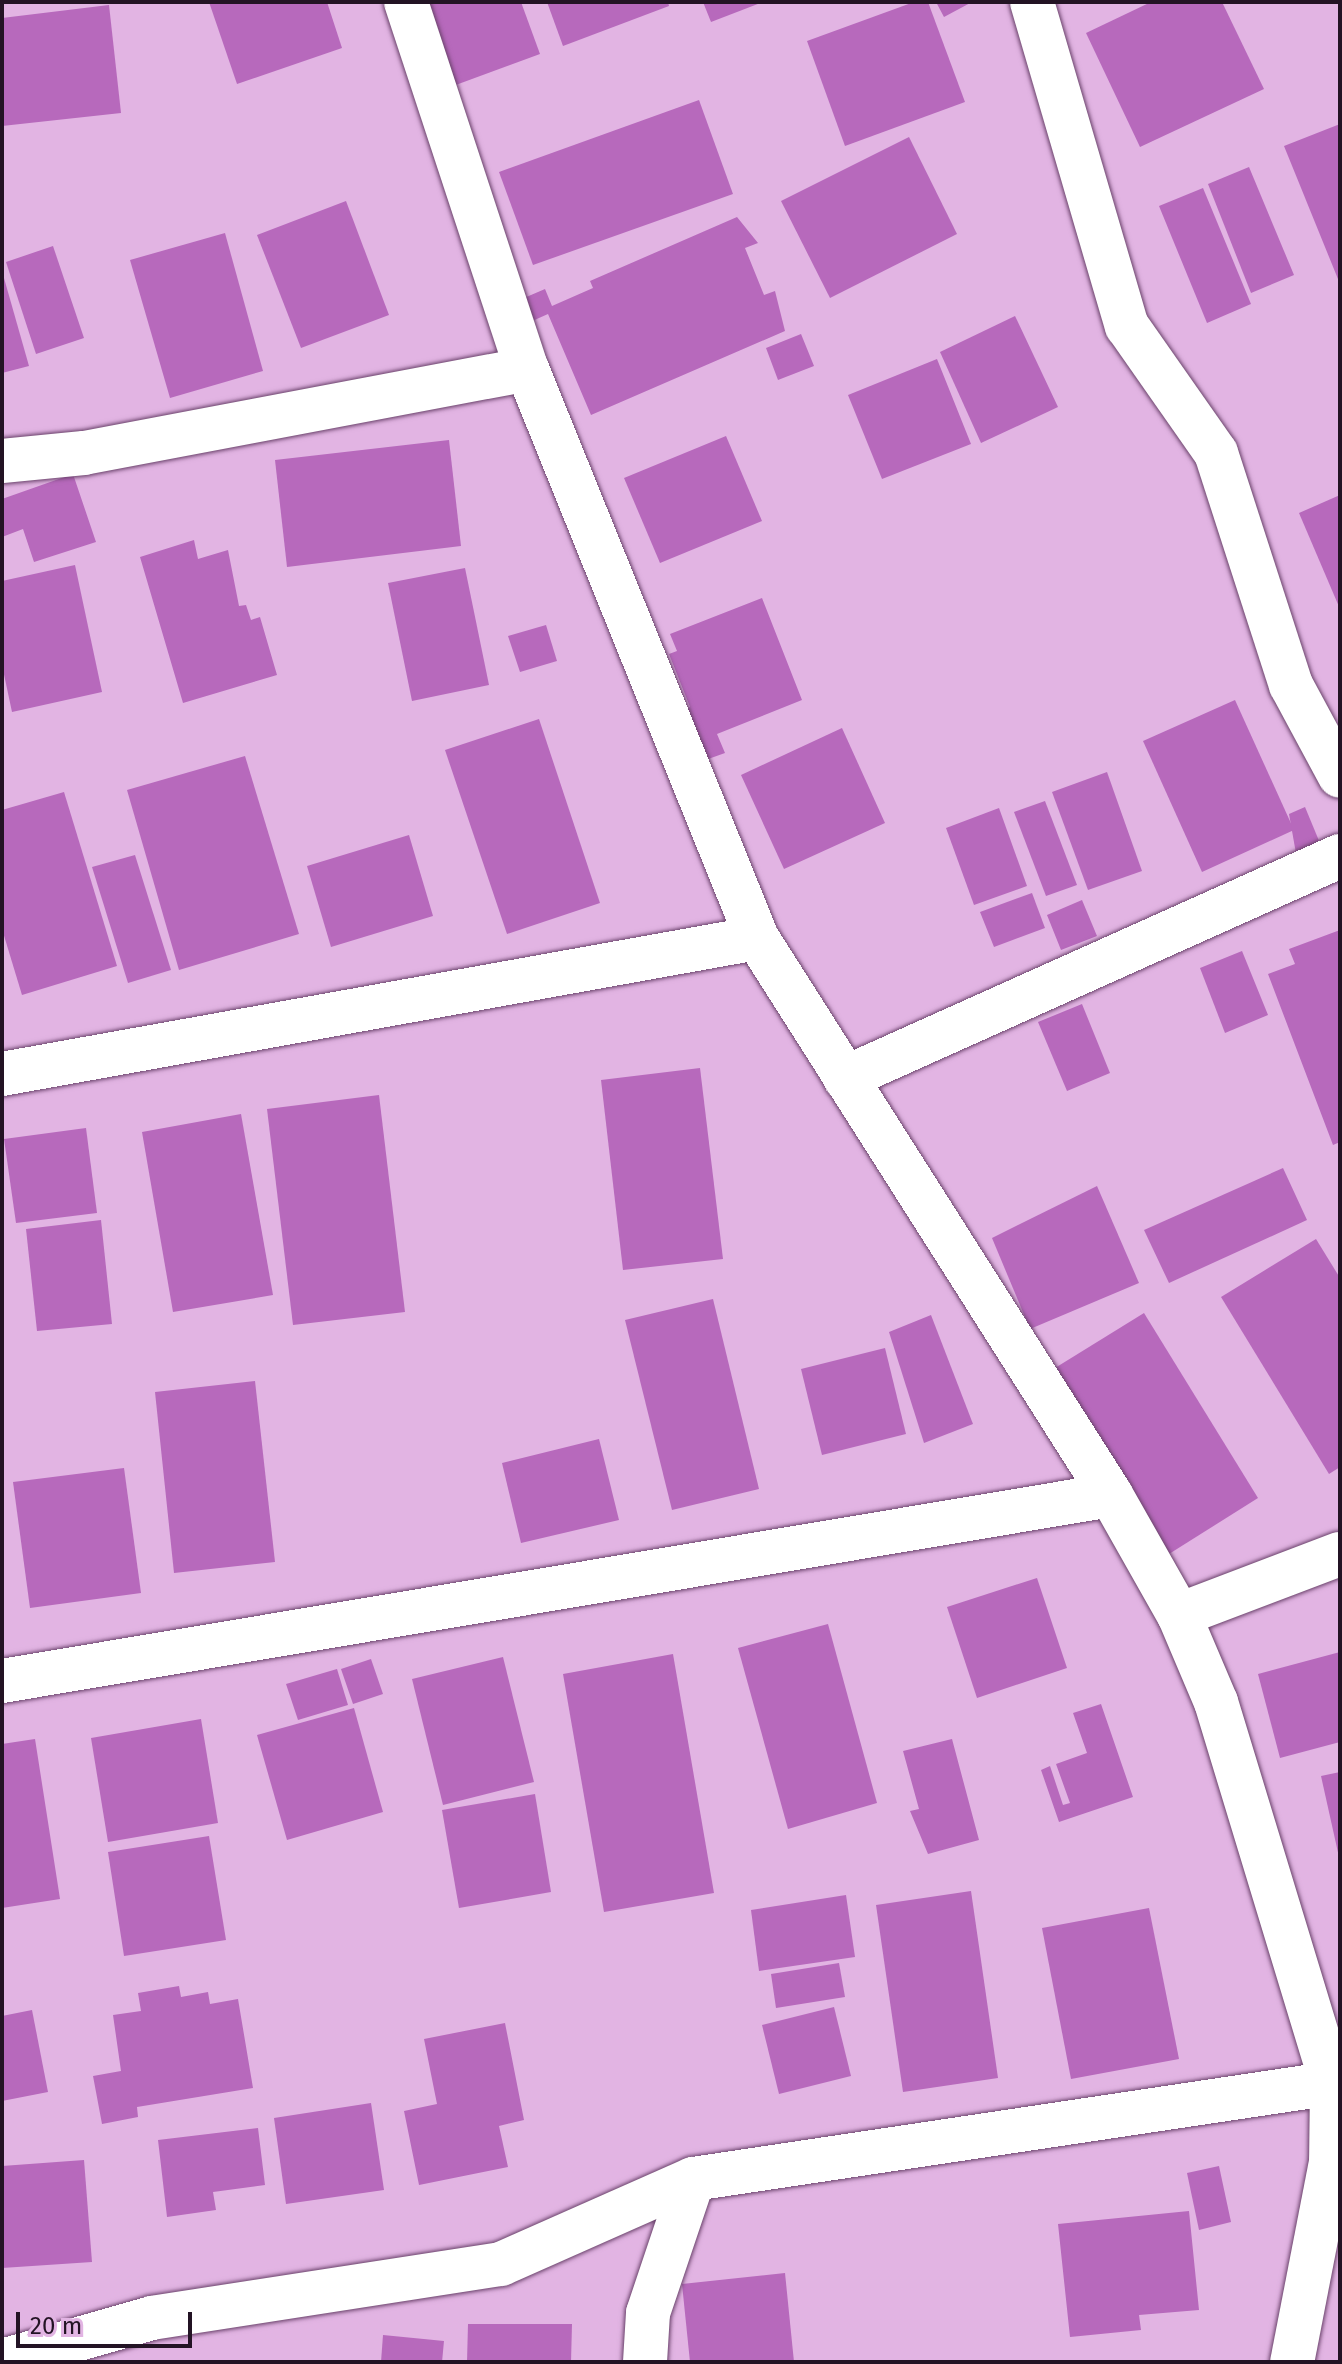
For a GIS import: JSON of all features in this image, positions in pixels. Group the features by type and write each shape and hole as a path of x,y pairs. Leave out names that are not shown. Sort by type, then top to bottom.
{"street":[{"path":"406,2 527,369 757,938 1111,1495 1179,1615 1216,1702 1292,1933 1336,2083 1331,2162 1292,2362"},
{"path":"1032,2 1127,326 1216,453 1291,685 1340,776"},
{"path":"2,461 84,453 527,369"},
{"path":"845,1078 1340,856"},
{"path":"2,1074 757,938"},
{"path":"2,1681 1111,1495"},
{"path":"1179,1615 1340,1554"},
{"path":"2,2361 152,2318 501,2264 693,2179 1336,2083"},
{"path":"645,2362 648,2313 693,2179"}],"building":[{"path":"209,2 327,2 342,48 237,84"},
{"path":"422,2 521,2 540,54 453,86"},
{"path":"547,2 668,2 669,6 563,46"},
{"path":"703,2 763,2 711,22"},
{"path":"914,2 928,2 965,102 845,146 807,41"},
{"path":"936,2 972,2 944,17"},
{"path":"1151,2 1222,2 1264,89 1140,147 1086,33"},
{"path":"109,5 121,113 2,126 2,18"},
{"path":"699,100 733,194 533,265 499,172"},
{"path":"1340,124 1340,284 1284,146"},
{"path":"909,137 957,234 830,298 781,201"},
{"path":"1249,167 1294,275 1251,293 1208,184"},
{"path":"1203,188 1251,304 1207,323 1159,206"},
{"path":"346,201 389,315 301,348 257,235"},
{"path":"737,217 758,243 745,248 764,295 775,291 785,331 591,415 548,314 521,326 510,304 545,289 552,306 593,288 590,281"},
{"path":"225,233 263,371 170,398 130,260"},
{"path":"53,246 84,338 36,354 6,262"},
{"path":"2,271 29,366 2,373"},
{"path":"1015,316 1058,407 981,443 940,352"},
{"path":"801,334 814,366 778,380 766,348"},
{"path":"937,359 971,444 882,479 848,395"},
{"path":"726,436 762,521 660,563 624,478"},
{"path":"449,440 461,546 287,567 275,460"},
{"path":"73,474 96,542 34,562 23,529 2,537 2,499"},
{"path":"1340,495 1340,609 1299,513"},
{"path":"194,540 198,559 228,550 239,606 246,605 251,620 260,617 277,675 183,703 140,557"},
{"path":"75,565 102,692 12,712 2,665 2,581"},
{"path":"465,568 489,685 412,701 388,583"},
{"path":"762,598 802,700 717,734 725,753 697,763 678,711 690,707 669,654 677,651 670,634"},
{"path":"546,625 557,661 520,672 508,636"},
{"path":"1235,700 1294,830 1202,872 1143,741"},
{"path":"539,719 600,903 507,934 445,750"},
{"path":"842,728 885,823 784,869 741,775"},
{"path":"245,756 299,934 179,970 127,790"},
{"path":"1107,772 1142,871 1088,890 1052,792"},
{"path":"64,792 117,966 22,995 2,929 2,810"},
{"path":"1045,801 1077,885 1046,896 1014,812"},
{"path":"1305,807 1322,848 1297,859 1289,814"},
{"path":"999,808 1027,886 974,905 946,828"},
{"path":"409,835 433,916 331,947 307,866"},
{"path":"135,855 171,970 128,983 92,867"},
{"path":"1032,893 1045,928 994,947 980,912"},
{"path":"1082,900 1097,936 1061,950 1047,915"},
{"path":"1340,930 1340,1142 1333,1145 1268,974 1295,964 1289,949"},
{"path":"1242,951 1268,1015 1225,1033 1200,968"},
{"path":"1082,1004 1110,1073 1067,1091 1038,1022"},
{"path":"700,1068 723,1259 623,1270 601,1080"},
{"path":"379,1095 405,1312 293,1325 267,1109"},
{"path":"241,1114 273,1295 173,1312 142,1132"},
{"path":"86,1128 97,1213 16,1223 4,1139"},
{"path":"1283,1168 1307,1220 1169,1283 1144,1230"},
{"path":"1097,1186 1139,1283 1030,1329 992,1238"},
{"path":"101,1220 112,1324 37,1331 26,1229"},
{"path":"1316,1239 1340,1278 1340,1467 1329,1474 1221,1297"},
{"path":"713,1299 759,1489 672,1510 625,1320"},
{"path":"1144,1313 1258,1498 1169,1554 1055,1368"},
{"path":"931,1315 973,1424 924,1443 889,1332"},
{"path":"885,1348 906,1434 822,1455 801,1369"},
{"path":"255,1381 275,1562 174,1573 155,1392"},
{"path":"599,1439 619,1520 521,1543 502,1463"},
{"path":"124,1468 141,1593 30,1608 13,1482"},
{"path":"1037,1578 1067,1668 977,1698 947,1607"},
{"path":"828,1624 877,1803 788,1829 738,1648"},
{"path":"1340,1652 1340,1742 1280,1758 1258,1674"},
{"path":"673,1654 714,1893 604,1912 563,1674"},
{"path":"503,1657 534,1782 443,1805 412,1679"},
{"path":"371,1659 383,1694 353,1704 341,1669"},
{"path":"337,1669 348,1705 298,1720 286,1684"},
{"path":"1101,1704 1133,1797 1059,1822 1041,1770 1050,1766 1063,1805 1070,1803 1056,1764 1087,1753 1073,1713"},
{"path":"354,1708 383,1812 287,1840 257,1735"},
{"path":"201,1719 218,1823 108,1842 91,1738"},
{"path":"35,1739 60,1899 2,1908 2,1744"},
{"path":"952,1739 979,1840 928,1854 910,1811 919,1809 903,1751"},
{"path":"1340,1772 1340,1857 1339,1857 1321,1776"},
{"path":"535,1794 551,1892 459,1908 442,1810"},
{"path":"209,1836 226,1940 124,1956 108,1852"},
{"path":"971,1891 998,2078 903,2092 876,1905"},
{"path":"846,1895 855,1957 759,1971 751,1910"},
{"path":"1149,1908 1179,2059 1071,2079 1042,1928"},
{"path":"839,1963 845,1997 776,2008 771,1974"},
{"path":"179,1986 181,1997 208,1992 210,2004 238,1999 253,2088 137,2107 138,2117 102,2124 93,2076 121,2071 113,2015 141,2011 138,1993"},
{"path":"834,2007 851,2076 779,2094 762,2025"},
{"path":"32,2010 48,2092 2,2101 2,2016"},
{"path":"505,2023 524,2120 499,2126 508,2167 419,2185 404,2111 437,2104 424,2039"},
{"path":"371,2103 384,2190 286,2204 274,2118"},
{"path":"258,2128 265,2185 213,2192 216,2210 167,2217 158,2140"},
{"path":"84,2160 92,2262 2,2268 2,2166"},
{"path":"1219,2166 1231,2222 1199,2230 1187,2173"},
{"path":"1189,2211 1199,2310 1139,2315 1141,2330 1070,2337 1058,2224"},
{"path":"785,2273 794,2362 690,2362 682,2284"},
{"path":"468,2324 572,2324 571,2362 467,2362"},
{"path":"383,2335 444,2341 442,2362 381,2362"}]}
